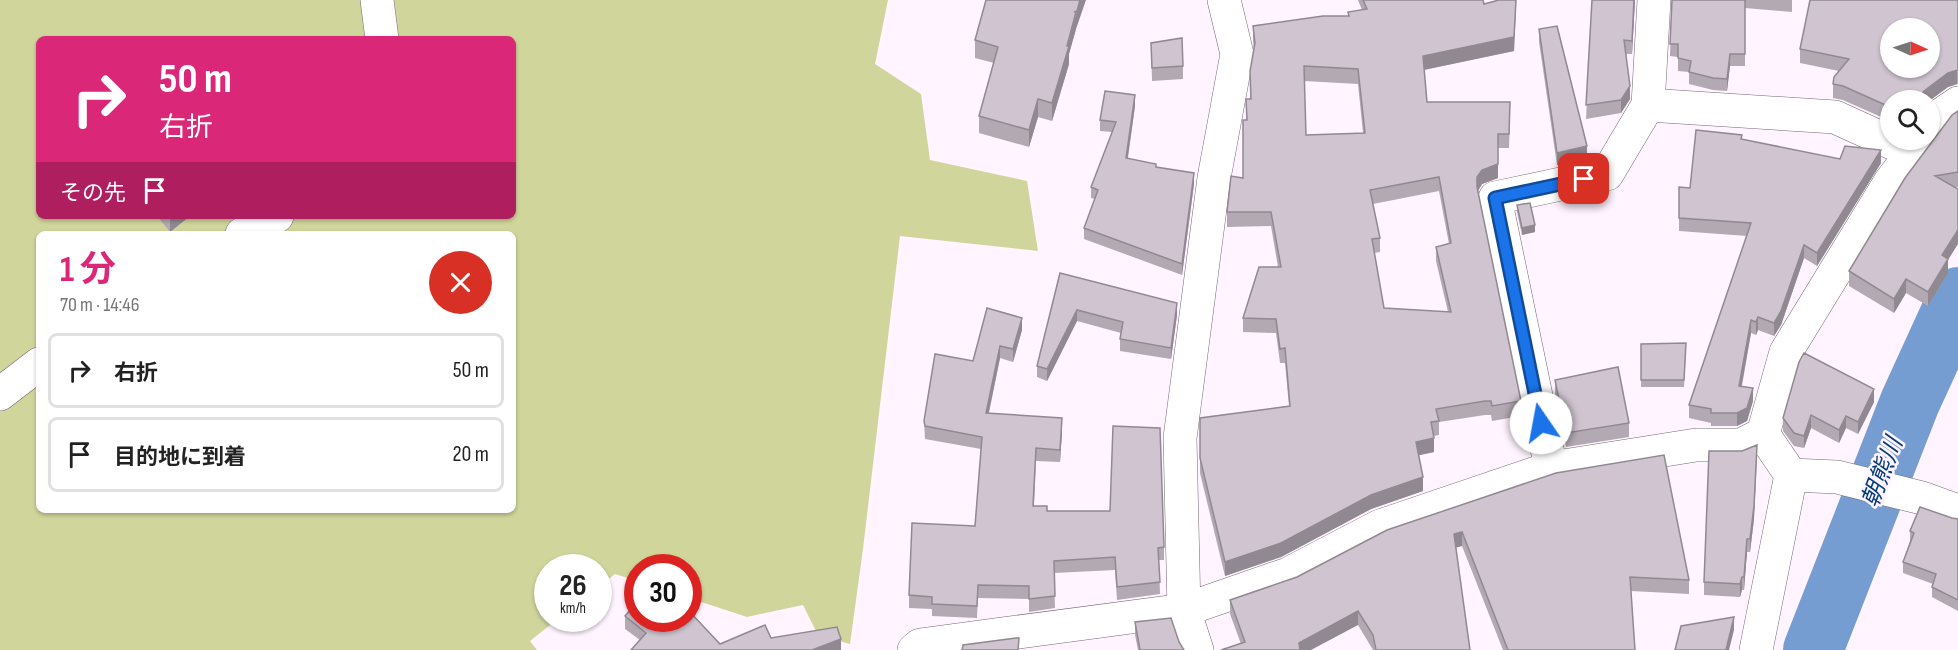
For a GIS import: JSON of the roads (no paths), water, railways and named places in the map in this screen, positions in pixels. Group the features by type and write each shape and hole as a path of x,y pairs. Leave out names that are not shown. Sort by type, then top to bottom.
{"street":[{"path":"377,0 382,36"},
{"path":"1197,650 1184,610 1179,438 1214,178 1237,54 1224,0"},
{"path":"1551,468 1495,198 1607,174 1648,105 1654,0"},
{"path":"1940,115 1958,103"},
{"path":"1648,105 1835,117 1880,130"},
{"path":"914,650 920,645 1184,610 1288,574 1380,526 1551,468 1696,445 1741,445 1763,434 1786,352 1890,182 1914,150"},
{"path":"248,231 271,219"},
{"path":"0,394 36,365"},
{"path":"1756,650 1791,475 1763,434"},
{"path":"1791,475 1837,477 1922,498 1958,511"}],"waterway":[{"name":"朝熊川","path":"1813,650 1910,402 1958,297"}]}
